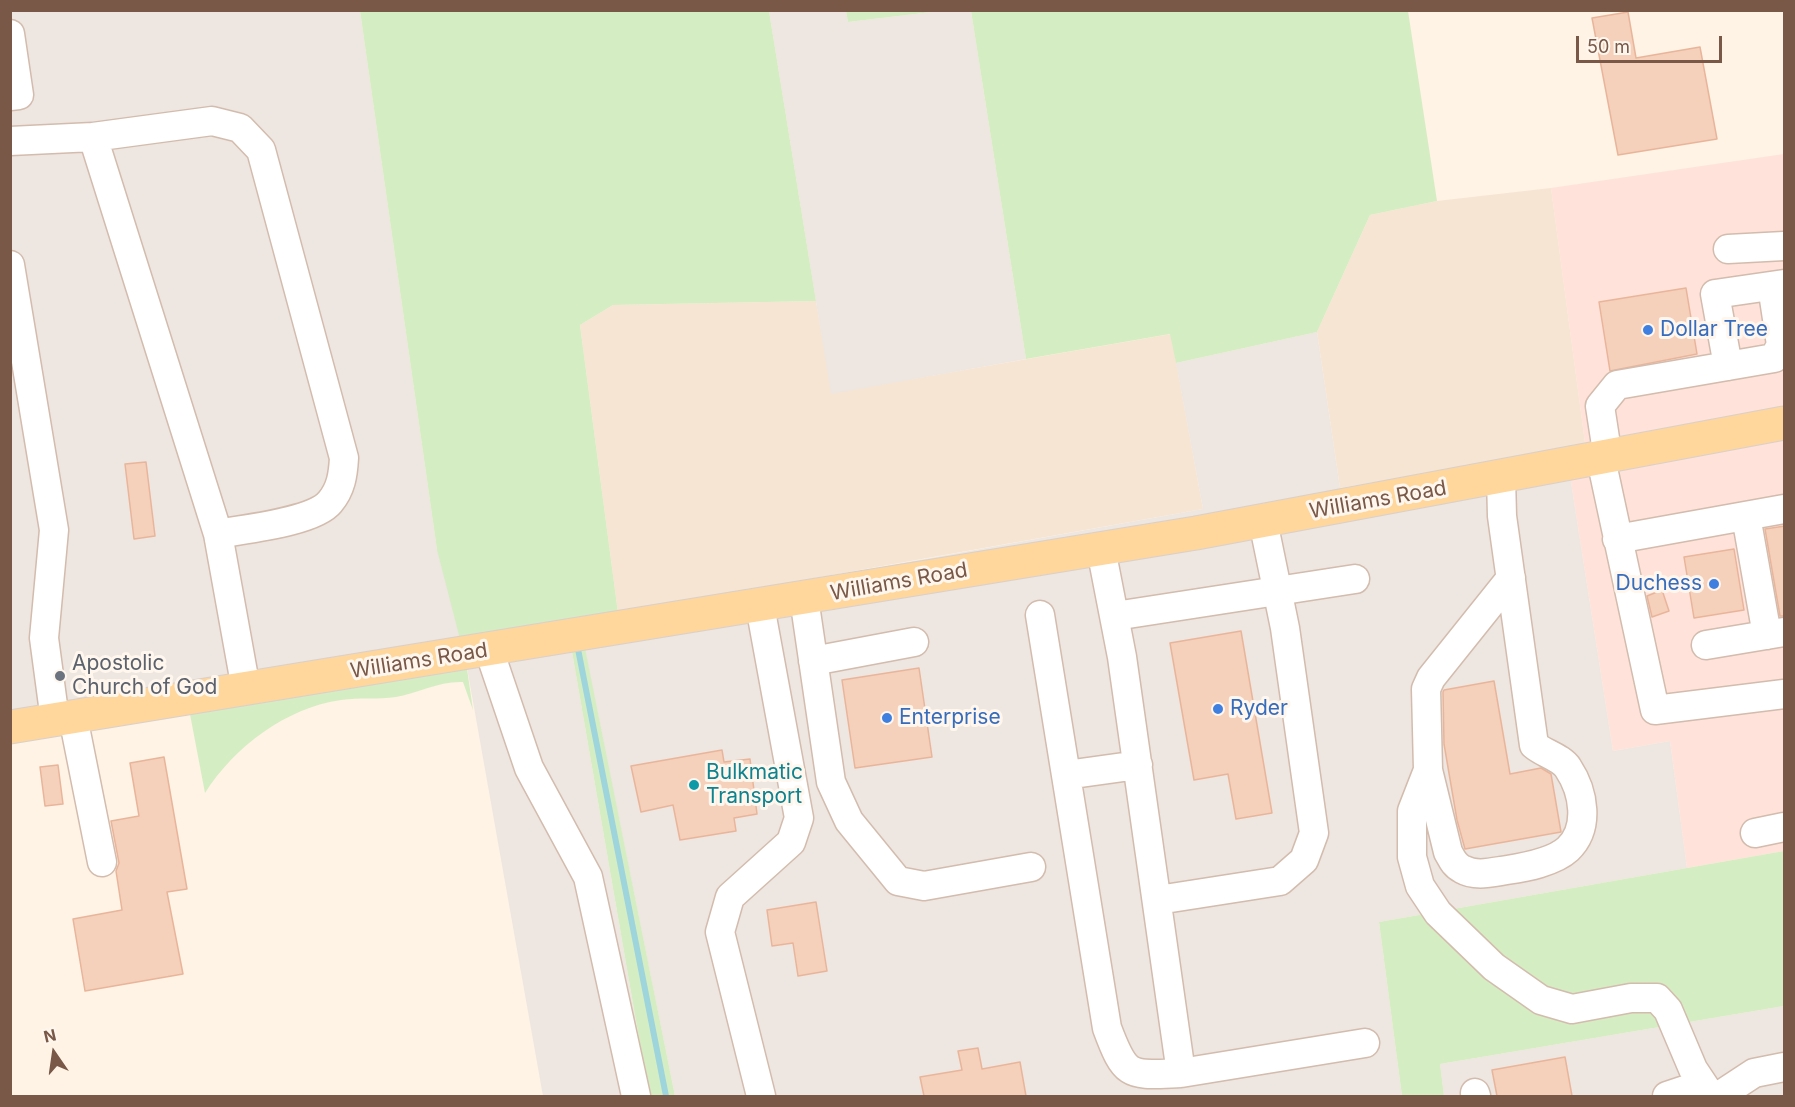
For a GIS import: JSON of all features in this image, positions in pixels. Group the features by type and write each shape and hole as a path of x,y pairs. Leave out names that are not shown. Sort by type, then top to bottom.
{"main road":[{"name":"Williams Road","path":"10,728 1101,549 1604,459 1785,423"}],"lane":[{"path":"10,34 19,95 10,96"},
{"path":"10,141 93,137 212,121 240,128 261,150 344,458 343,478 329,504 296,520 218,534"},
{"path":"93,137 218,534 246,689"},
{"path":"1728,249 1785,246"},
{"path":"10,265 54,530 44,638 102,862"},
{"path":"1728,366 1715,294 1778,285 1782,345 1774,358 1728,366 1617,385 1600,406 1604,459 1617,539 1655,710 1785,694"},
{"path":"1501,477 1502,516 1511,578 1534,745 1568,766 1580,796 1584,819 1579,834 1568,849 1554,858 1518,868 1478,874 1463,870 1454,863 1448,852 1428,770 1426,689 1431,678 1511,578"},
{"path":"1617,539 1785,509"},
{"path":"1706,645 1776,633 1746,516"},
{"path":"1158,900 1280,880 1304,860 1314,833 1285,628 1263,521"},
{"path":"1101,549 1115,616 1138,765 1181,1072"},
{"path":"1115,616 1355,579"},
{"path":"804,598 831,782 849,821 898,881 924,885 1031,867"},
{"path":"760,606 800,818 791,842 730,897 720,932 761,1096"},
{"path":"1040,615 1107,1028 1120,1063 1138,1075 1181,1072 1365,1043"},
{"path":"813,661 914,642"},
{"path":"489,650 529,768 588,877 636,1096"},
{"path":"1066,775 1138,765"},
{"path":"1428,770 1412,811 1412,857 1420,886 1438,913 1494,967 1541,1000 1572,1009 1631,998 1657,998 1668,1010 1693,1070 1711,1092"},
{"path":"1755,833 1785,827"},
{"path":"1667,1096 1711,1092 1754,1073 1785,1067"}],"shaded area":[{"path":"11,11 360,11 437,550 571,646 649,1096 543,1096 466,662 11,740"},
{"path":"769,11 846,11 848,22 940,11 971,11 1026,359 831,394"},
{"path":"1784,154 1784,851 1687,868 1670,741 1613,751 1566,450 1585,443 1551,188"},
{"path":"1551,188 1585,443 1566,450 1340,488 1317,332 1370,215 1437,201"},
{"path":"816,301 832,393 1171,334 1203,509 618,613 580,325 613,305"},
{"path":"1317,332 1340,488 1566,450 1613,751 1670,741 1687,868 1379,922 1402,1096 675,1096 579,621 1203,509 1176,363"},
{"path":"1784,1006 1784,1096 1444,1096 1440,1064"}],"green space":[{"path":"846,10 940,11 848,22"},
{"path":"360,11 769,11 816,301 613,305 580,325 618,613 461,643 437,550"},
{"path":"971,11 1408,11 1437,201 1370,215 1317,332 1176,363 1170,334 1026,359"},
{"path":"584,643 675,1096 649,1096 571,646"},
{"path":"466,662 473,710 463,682 437,685 396,697 348,699 321,704 282,721 247,745 217,776 205,793 189,709"},
{"path":"1784,851 1784,1006 1440,1064 1444,1096 1402,1096 1379,922"}],"building":[{"path":"1628,12 1636,58 1700,47 1717,139 1618,155 1592,18"},
{"name":"Dollar Tree","path":"1686,288 1697,354 1610,371 1599,302"},
{"path":"146,462 155,536 134,539 125,464"},
{"path":"1785,526 1785,616 1780,616 1765,529"},
{"name":"Duchess","path":"1734,549 1744,610 1694,618 1684,557"},
{"path":"1662,590 1669,611 1652,617 1647,596"},
{"name":"Ryder","path":"1241,631 1272,813 1236,819 1228,774 1194,780 1170,643"},
{"name":"Enterprise","path":"919,668 932,757 855,768 842,680"},
{"path":"1494,681 1510,774 1541,768 1551,774 1561,832 1465,849 1457,820 1444,744 1443,692"},
{"name":"Bulkmatic Transport","path":"722,750 724,762 750,759 757,814 734,818 736,831 680,840 673,805 641,812 631,766"},
{"path":"164,757 187,889 167,892 183,974 85,991 73,919 122,910 116,871 119,863 111,821 139,816 130,763"},
{"path":"58,765 63,804 45,806 40,767"},
{"path":"816,902 827,971 798,976 793,943 772,946 767,910"},
{"path":"978,1048 982,1069 1020,1062 1026,1096 924,1096 920,1077 962,1070 958,1051"},
{"path":"1565,1057 1572,1096 1497,1096 1492,1070"}],"waterway":[{"path":"578,649 666,1096"}],"place":[{"name":"Dollar Tree","path":"1648,330"},
{"name":"Duchess","path":"1714,584"},
{"name":"Apostolic Church of God","path":"60,676"},
{"name":"Ryder","path":"1218,709"},
{"name":"Enterprise","path":"887,718"},
{"name":"Bulkmatic Transport","path":"694,785"}]}
